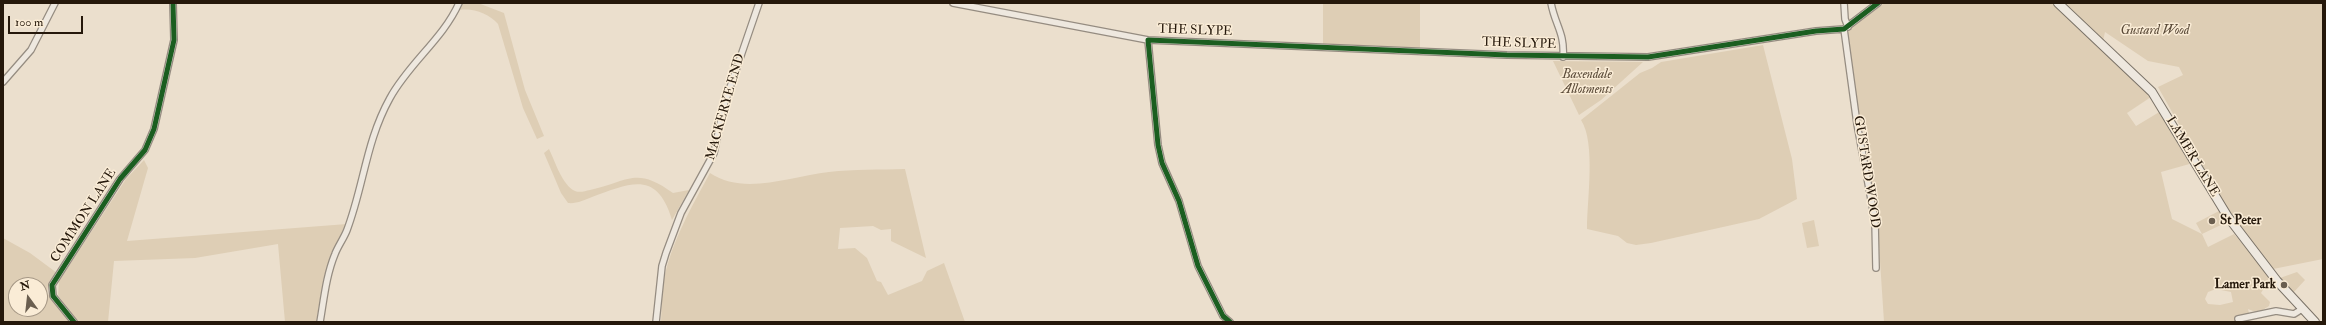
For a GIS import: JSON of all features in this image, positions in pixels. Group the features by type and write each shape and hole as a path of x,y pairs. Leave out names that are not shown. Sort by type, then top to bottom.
{"main road":[{"name":"LAMER LANE","path":"2058,3 2152,92 2228,218 2277,281 2315,322"}],"street":[{"path":"3,82 31,50 55,3"},
{"name":"COMMON LANE","path":"74,322 53,296 52,285 120,179 145,150 154,129 174,40 174,3"},
{"path":"320,322 328,275 335,254 347,230 373,133 390,98 406,73 450,20 460,3"},
{"name":"MACKERYE END","path":"656,322 662,266 666,253 681,213 714,154 724,105 759,3"},
{"name":"THE SLYPE","path":"953,3 1148,40 1563,57 1648,57 1816,31 1846,28"},
{"path":"1551,3 1556,22 1564,40 1563,57"},
{"name":"GUSTARD WOOD","path":"1844,3 1857,124 1875,221 1876,268"},
{"path":"1846,28 1878,3"},
{"path":"1148,40 1158,145 1162,163 1178,201 1198,266 1223,316 1230,322"},
{"path":"2238,319 2276,311 2294,314 2302,309"}],"green space":[{"path":"462,3 478,3 504,13 525,90 544,136 537,139 523,108 498,24 481,12 460,10"},
{"path":"1323,3 1420,3 1420,48 1323,44"},
{"path":"1884,3 2054,3 2106,50 2151,97 2127,113 2136,126 2161,111 2193,163 2161,172 2172,219 2202,234 2208,247 2234,234 2275,281 2264,288 2261,293 2270,302 2269,306 2258,313 2248,309 2251,322 1884,322 1878,230 1867,142 1858,109 1847,31","holes":["2216,289 2231,292 2233,302 2220,305 2208,304 2205,299 2208,292"]},
{"name":"Gustard Wood","path":"2063,3 2323,3 2323,259 2273,269 2235,224 2158,87 2183,75 2179,67 2148,61 2105,32 2103,41"},
{"path":"1763,45 1792,159 1797,199 1759,219 1651,243 1636,245 1627,243 1618,236 1587,229 1590,172 1586,130 1581,120 1640,73 1661,62"},
{"name":"Baxendale Allotments","path":"1553,61 1643,62 1601,100 1579,115"},
{"path":"549,149 566,184 577,192 590,190 632,178 650,180 673,193 689,190 672,220 666,204 659,193 650,187 641,184 619,188 580,202 568,203 561,193 544,153"},
{"path":"144,160 148,168 127,241 347,224 332,252 324,277 316,322 285,322 278,244 195,258 114,261 108,322 76,322 58,295 59,281 126,179"},
{"path":"905,169 926,258 891,241 891,229 881,230 873,226 840,228 838,249 855,248 867,258 877,281 881,282 888,295 922,281 927,271 944,263 965,322 661,322 663,284 672,251 683,224 710,173 723,180 753,184 768,183 838,171"},
{"path":"2219,211 2225,223 2202,234 2196,223"},
{"path":"1814,220 1819,246 1807,248 1802,223"},
{"path":"3,238 30,253 57,273 48,285 48,277 8,277 8,317 48,317 48,294 72,322 3,322"},
{"path":"2297,272 2305,280 2293,293 2280,278"}],"cycle path":[{"path":"74,322 53,296 52,285 120,179 145,150 154,129 174,40 173,3"},
{"path":"1230,322 1223,316 1198,266 1179,201 1162,163 1158,145 1148,40 1507,55 1648,57 1816,31 1844,29 1878,3"}],"place":[{"name":"St Peter","path":"2212,221"},
{"name":"Lamer Park","path":"2284,285"}]}
